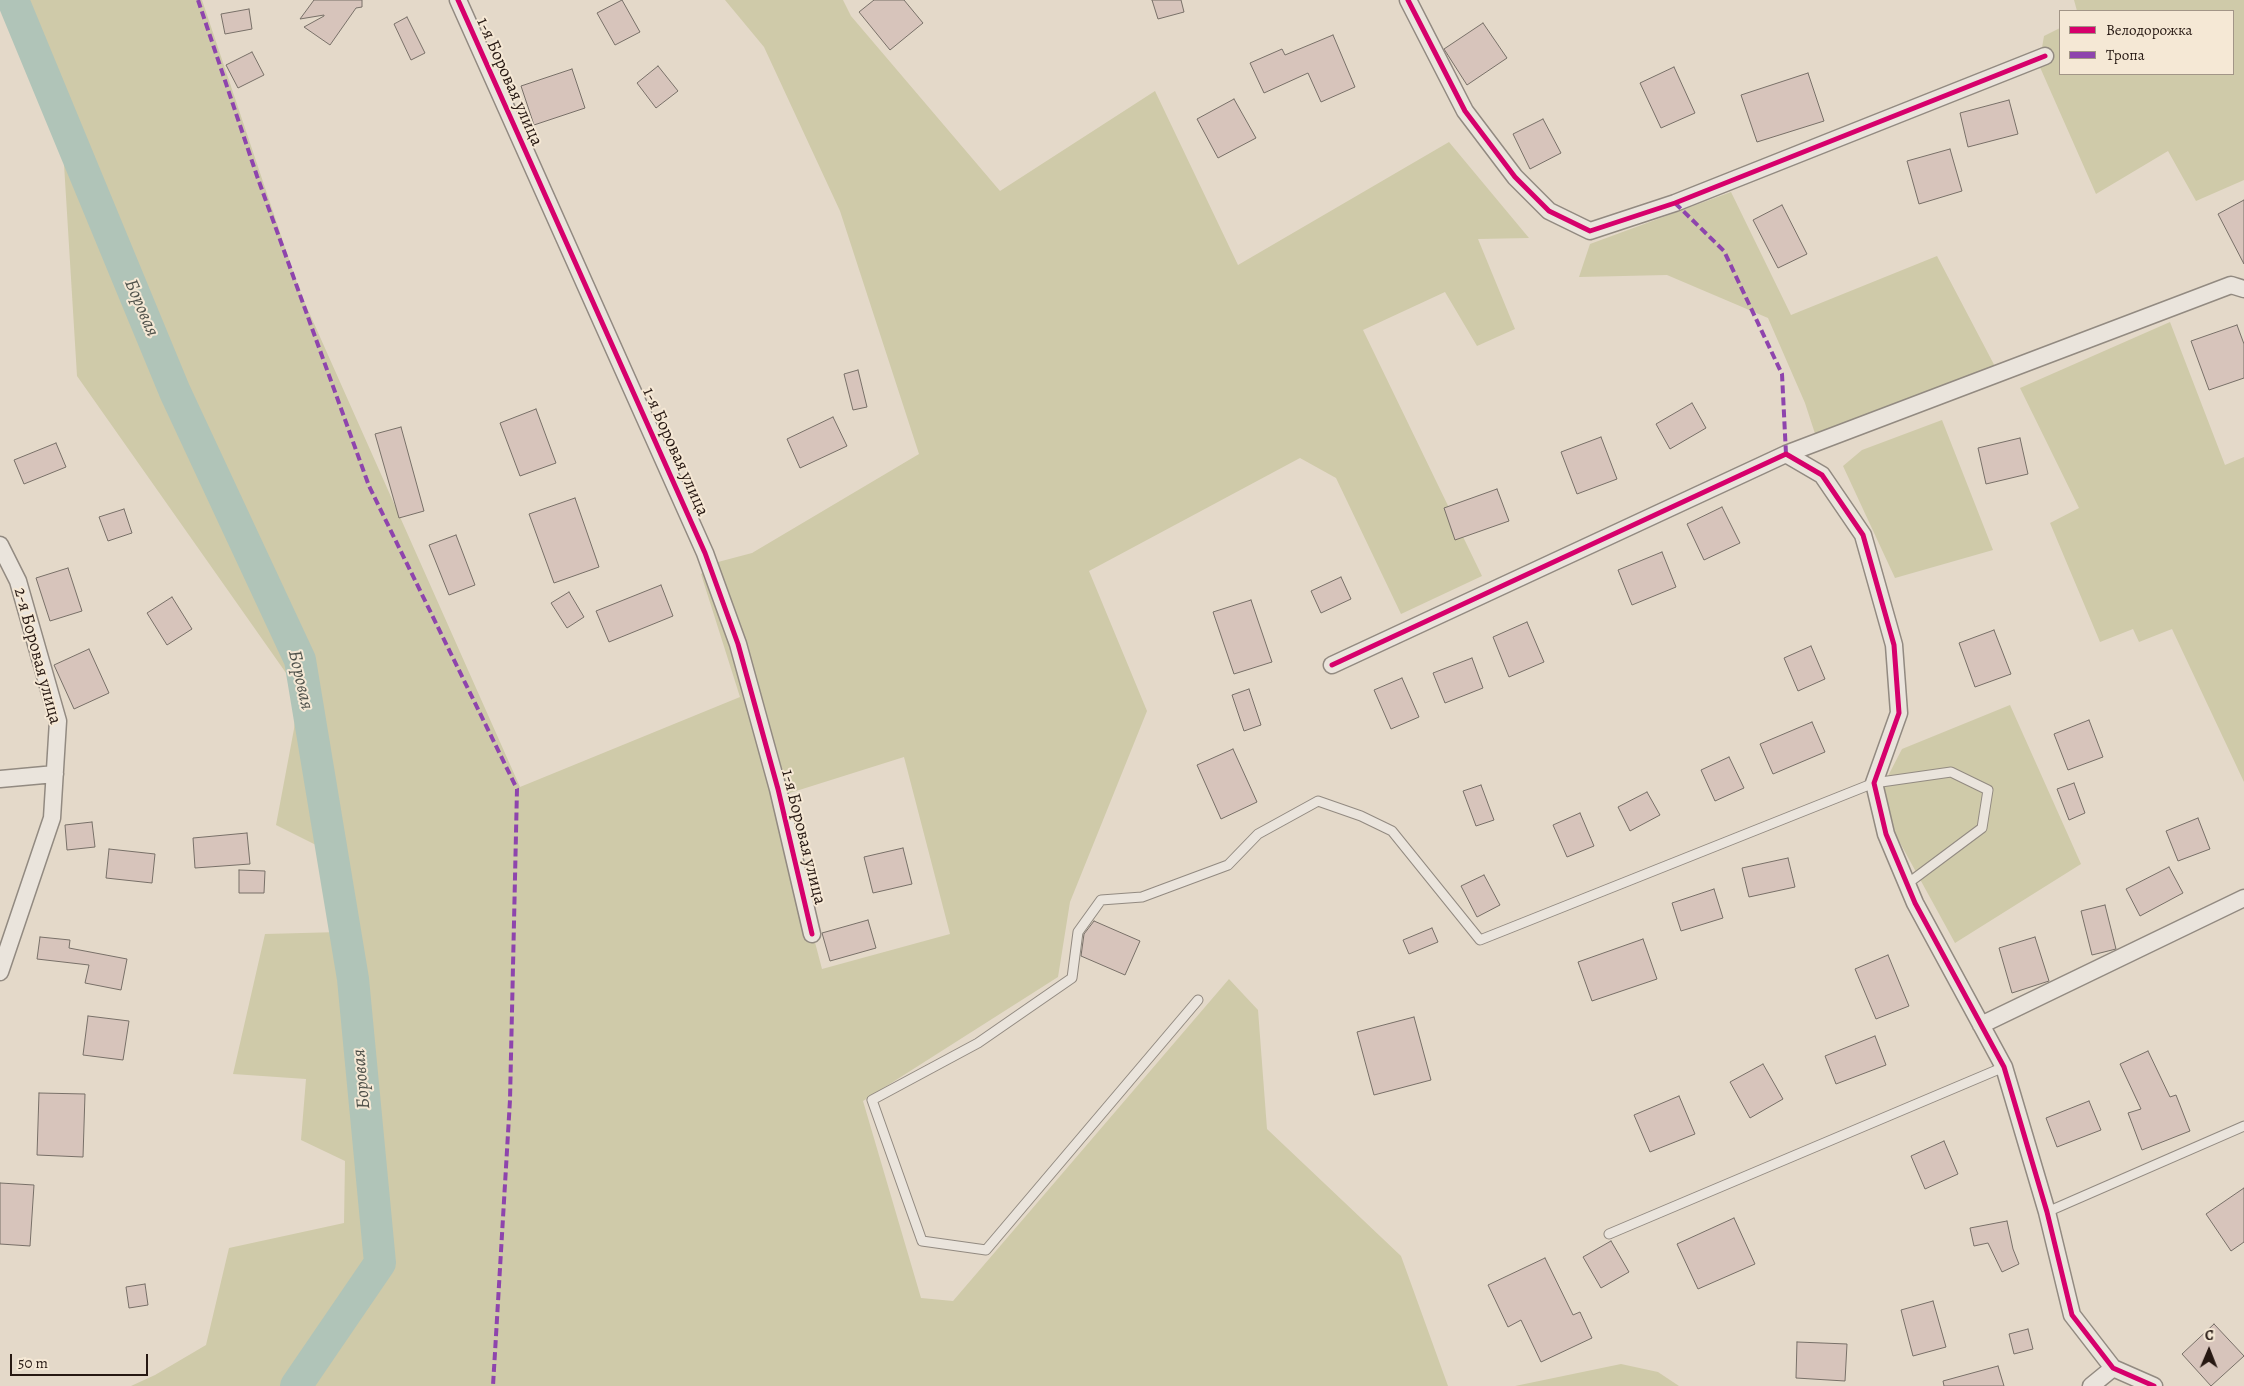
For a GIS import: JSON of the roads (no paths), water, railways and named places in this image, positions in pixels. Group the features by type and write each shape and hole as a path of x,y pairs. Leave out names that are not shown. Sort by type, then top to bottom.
{"street":[{"name":"1-я Боровая улица","path":"458,0 706,553 738,644 778,788 812,934"},
{"path":"1408,0 1465,111 1515,177 1549,211 1590,231 1675,203 2046,56"},
{"path":"1332,665 1786,454 2230,285 2244,289"},
{"path":"1786,454 1822,475 1863,534 1894,645 1899,713 1874,783 1886,834 1915,903 2004,1067 2047,1212 2072,1315 2113,1368 2154,1386"},
{"name":"2-я Боровая улица","path":"0,545 18,581 58,721 52,818 0,972"},
{"path":"0,779 55,774"},
{"path":"1981,1025 2244,898"},
{"path":"2091,1386 2113,1368"}],"lane":[{"path":"1198,1000 986,1250 922,1241 872,1100 978,1043 1072,978 1078,932 1101,900 1142,897 1228,865 1258,834 1318,801 1361,816 1392,831 1480,940 1874,783 1951,772 1988,790 1982,828 1907,884"},
{"path":"1609,1234 2004,1067"},
{"path":"2047,1212 2244,1126"}],"waterway":[{"name":"Боровая","path":"13,0 175,392 300,660 353,979 380,1263 296,1386"}]}
